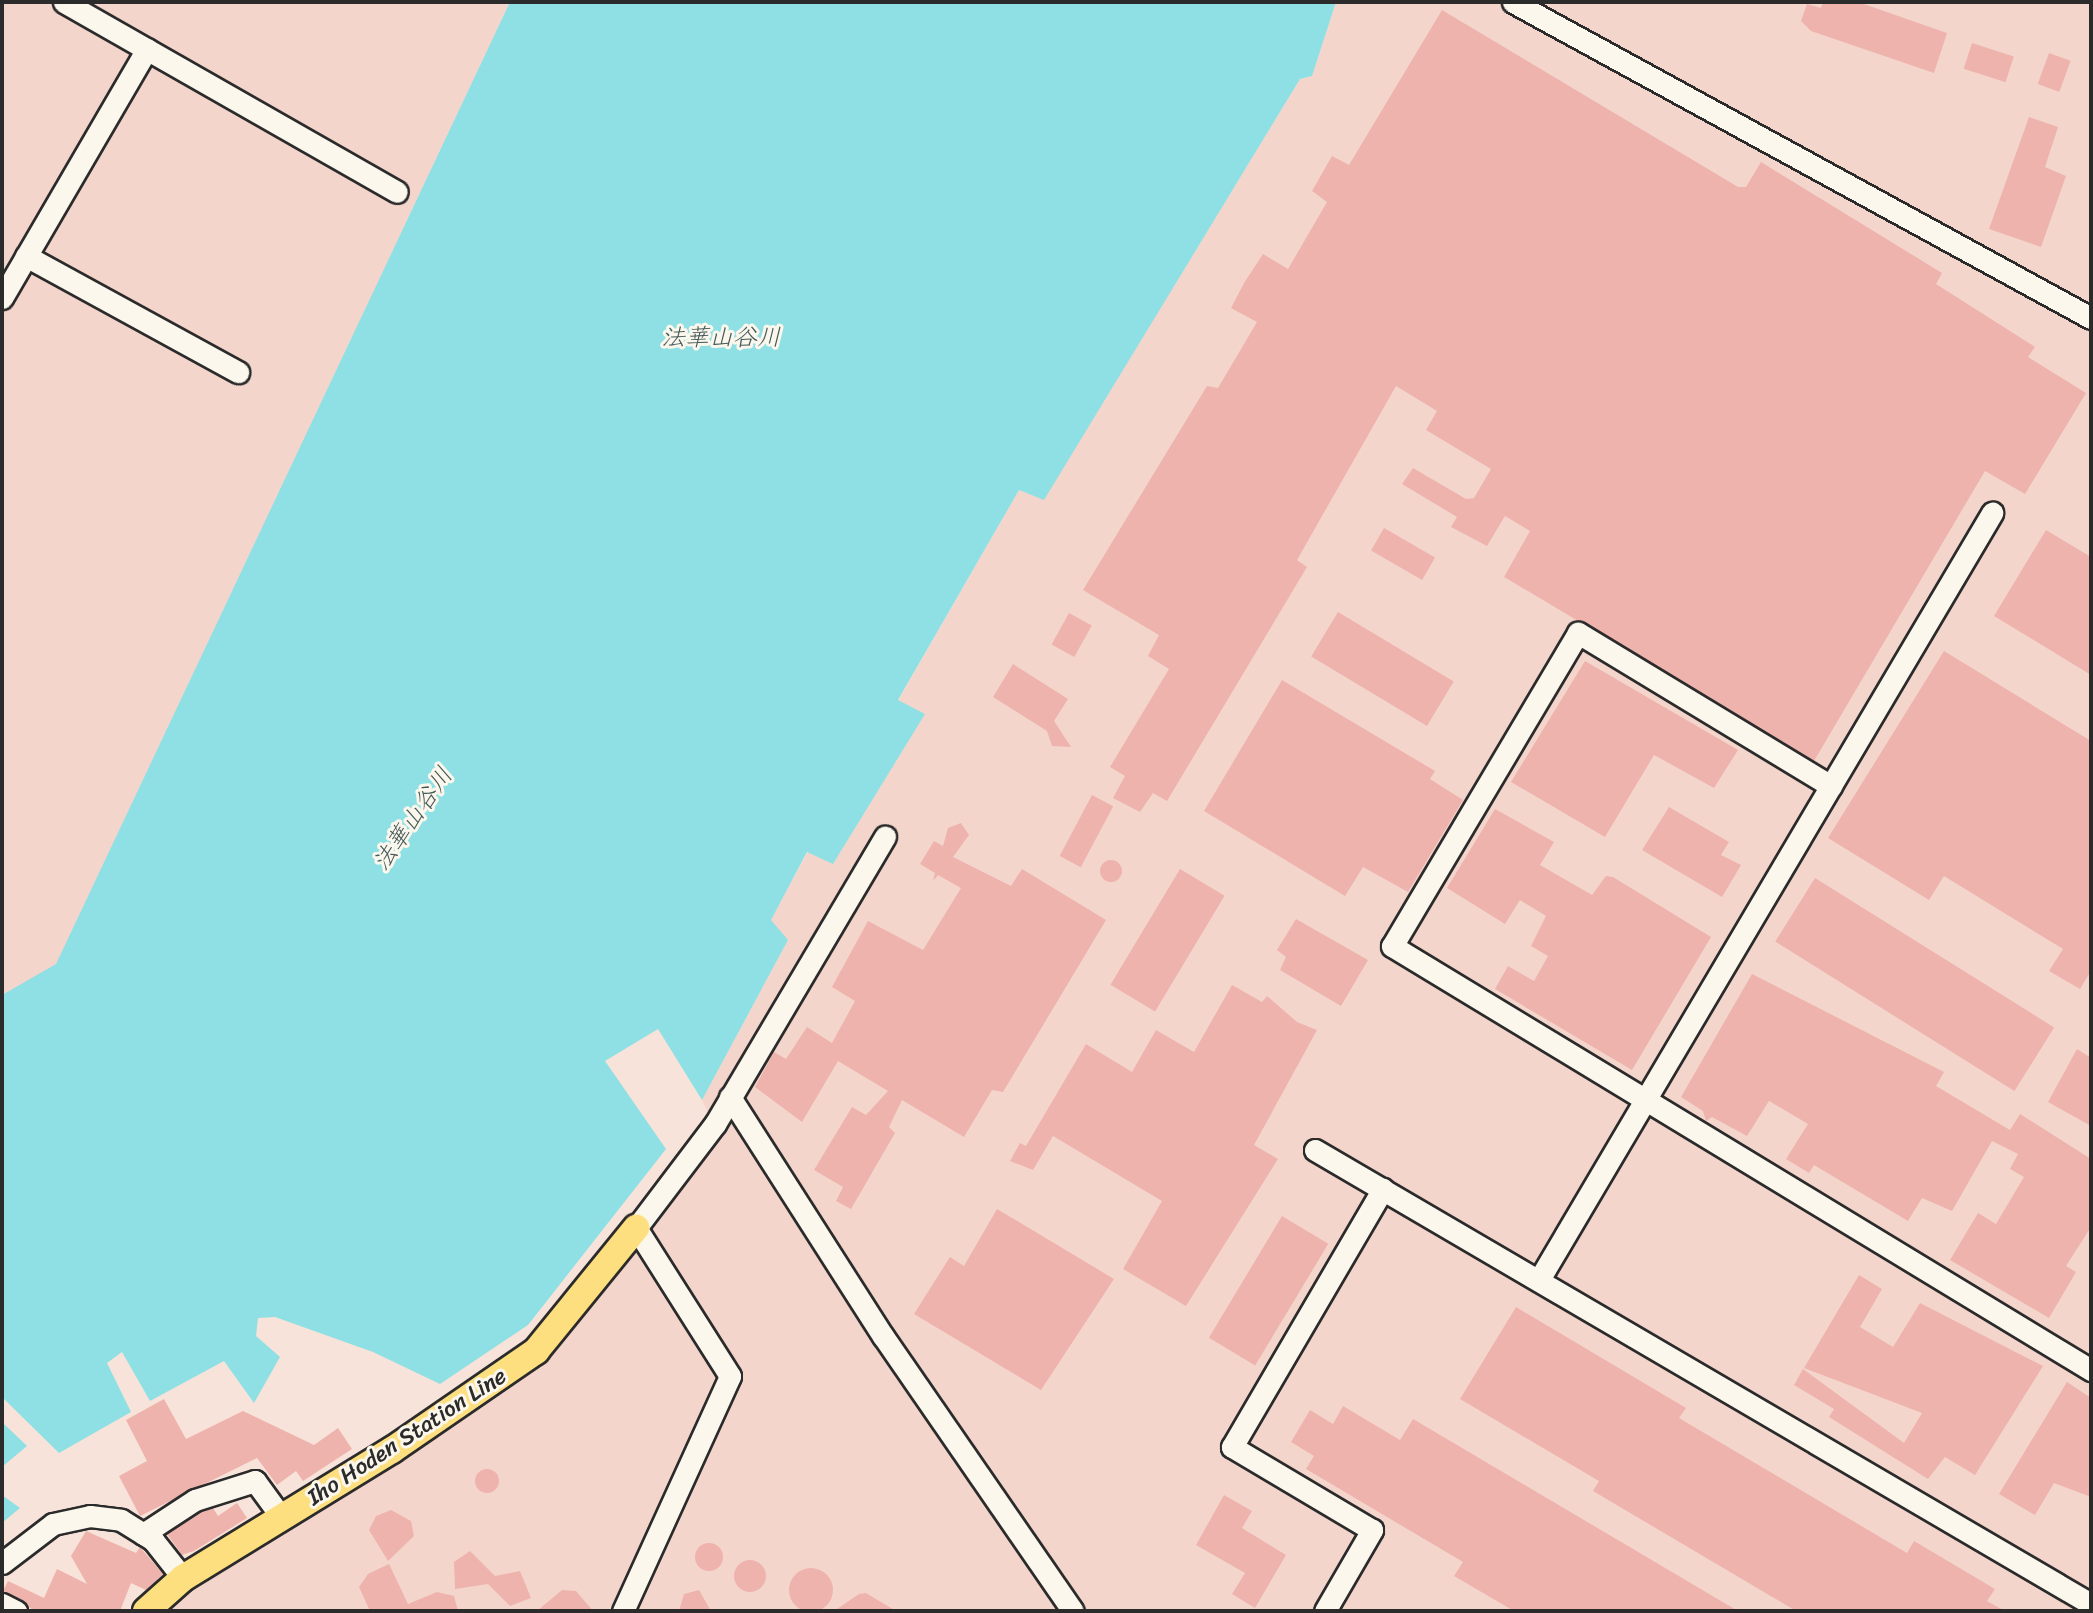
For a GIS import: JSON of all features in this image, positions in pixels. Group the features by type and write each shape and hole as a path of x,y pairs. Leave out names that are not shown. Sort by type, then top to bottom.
{"main road":[{"name":"Iho Hoden Station Line","path":"146,1611 183,1578 282,1517 536,1351 636,1228"}],"street":[{"path":"64,2 397,192"},
{"path":"1513,2 2091,318"},
{"path":"2,298 147,49"},
{"path":"26,256 238,372"},
{"path":"1540,1278 1992,513"},
{"path":"1831,786 1578,633 1392,946 1644,1102 2091,1370"},
{"path":"623,1611 730,1376 636,1228 730,1097 885,836"},
{"path":"730,1097 883,1336 1073,1611"},
{"path":"1315,1150 1540,1278 2091,1604"},
{"path":"1325,1611 1372,1530 1232,1447 1383,1189"},
{"path":"143,1534 195,1500 255,1481 282,1517"},
{"path":"2,1563 53,1524 90,1516 121,1520 143,1534 183,1578"},
{"path":"2,1604 16,1611"}],"shaded area":[{"path":"2,2 510,2 56,965 2,995"},
{"path":"1336,2 2091,2 2091,1611 163,1611 538,1363 721,1139 702,1100 788,940 770,921 808,852 833,864 924,715 898,701 1019,490 1044,499 1300,79 1312,76"}],"water":[{"name":"法華山谷川","path":"510,2 1336,2 1312,76 1300,79 1044,500 1019,490 898,700 925,714 833,864 807,852 771,920 788,940 702,1100 658,1029 605,1061 666,1149 528,1325 440,1384 373,1352 275,1317 258,1318 256,1336 280,1357 254,1403 224,1361 150,1401 122,1352 107,1363 131,1412 59,1453 2,1397 2,995 56,964"},
{"path":"2,1422 27,1446 2,1467"},
{"path":"2,1495 20,1508 2,1523"}],"building":[{"path":"1823,2 1858,2 1947,33 1934,73 1811,31 1801,21 1807,4 1821,8"},
{"path":"1442,10 1738,187 1746,187 1761,162 1942,273 1936,284 2035,347 2028,357 2086,393 2025,494 1985,471 1814,761 1504,577 1530,531 1505,516 1487,546 1451,527 1457,517 1402,484 1413,468 1466,499 1474,498 1491,469 1426,430 1437,411 1396,386 1297,560 1307,567 1167,801 1153,793 1140,812 1113,798 1125,776 1110,767 1169,669 1148,656 1159,635 1083,590 1207,386 1218,388 1257,322 1231,308 1244,283 1263,254 1288,269 1327,202 1312,191 1332,156 1349,165"},
{"path":"1972,43 2014,57 2006,82 1964,69"},
{"path":"2049,53 2071,61 2059,92 2038,84"},
{"path":"2029,117 2058,127 2045,167 2066,176 2041,247 1989,229"},
{"path":"1384,528 1435,558 1422,580 1371,551"},
{"path":"2046,530 2091,557 2091,675 1994,616"},
{"path":"1338,612 1454,682 1427,726 1311,657"},
{"path":"1069,613 1092,626 1074,657 1052,644"},
{"path":"1944,651 2091,741 2091,971 2080,989 2049,971 2063,949 1944,876 1929,900 1828,838"},
{"path":"1585,661 1738,750 1714,788 1654,755 1605,837 1511,782"},
{"path":"1013,664 1068,699 1054,721 1071,747 1052,746 1047,731 993,697"},
{"path":"1282,680 1435,771 1430,779 1463,800 1408,892 1363,867 1345,896 1204,811"},
{"path":"1092,795 1113,806 1081,867 1060,856"},
{"path":"1669,807 1729,842 1721,855 1741,865 1722,897 1642,850"},
{"path":"1495,809 1554,842 1540,865 1592,895 1606,876 1613,877 1711,937 1632,1070 1495,989 1508,966 1534,981 1548,956 1531,946 1546,916 1520,900 1505,924 1447,888"},
{"path":"961,823 969,835 953,857 1011,886 1022,869 1106,920 1003,1092 992,1090 964,1137 902,1100 889,1127 895,1133 851,1209 836,1201 843,1187 814,1170 852,1107 866,1115 888,1091 838,1061 802,1122 755,1087 774,1052 786,1059 807,1027 832,1043 855,1001 832,987 868,921 923,950 961,888 938,875 933,881 935,873 920,864 934,841 943,846 948,828"},
{"path":"1111,860 1119,863 1122,871 1119,879 1111,882 1103,879 1100,871 1103,863"},
{"path":"1180,869 1225,896 1155,1011 1110,985"},
{"path":"1815,878 2054,1027 2014,1091 1775,942"},
{"path":"1296,919 1368,960 1341,1006 1280,970 1286,957 1277,950"},
{"path":"1752,974 1944,1072 1936,1086 2010,1130 2020,1114 2091,1159 2091,1227 2066,1266 2076,1272 2049,1318 1950,1260 1978,1213 1996,1224 2024,1177 2010,1169 2018,1154 1992,1141 1952,1211 1922,1198 1908,1221 1814,1165 1809,1173 1786,1159 1808,1124 1769,1101 1747,1136 1712,1117 1706,1121 1703,1111 1681,1097"},
{"path":"1232,985 1262,1002 1267,996 1297,1022 1317,1030 1254,1145 1278,1159 1186,1306 1123,1269 1162,1201 1053,1136 1033,1170 1010,1161 1020,1143 1026,1146 1086,1044 1132,1072 1156,1030 1194,1052"},
{"path":"2077,1049 2091,1058 2091,1126 2048,1102"},
{"path":"997,1209 1114,1279 1041,1390 914,1314 950,1257 964,1266"},
{"path":"1282,1216 1328,1244 1255,1366 1209,1338"},
{"path":"1859,1275 1882,1289 1860,1327 1893,1347 1920,1303 2043,1366 1975,1475 1945,1457 1928,1479 1829,1417 1834,1409 1794,1385 1803,1369 1904,1443 1922,1413 1804,1368"},
{"path":"1516,1307 1686,1408 1679,1418 1907,1553 1914,1541 1995,1589 1987,1601 2005,1611 1796,1611 1593,1491 1599,1481 1460,1399"},
{"path":"2067,1382 2091,1398 2091,1497 2054,1483 2035,1515 1999,1494"},
{"path":"164,1399 186,1439 243,1411 314,1445 338,1428 352,1449 303,1481 296,1471 277,1485 257,1458 140,1516 119,1476 147,1461 126,1420"},
{"path":"1343,1406 1400,1440 1413,1419 1738,1611 1514,1611 1454,1576 1463,1562 1306,1469 1314,1456 1291,1442 1310,1410 1333,1424"},
{"path":"487,1469 495,1473 499,1481 495,1489 487,1493 479,1489 475,1481 479,1473"},
{"path":"1224,1495 1252,1511 1242,1528 1286,1555 1255,1608 1232,1594 1245,1573 1196,1545"},
{"path":"237,1503 247,1518 194,1551 182,1555 167,1534 201,1512 213,1508 218,1516"},
{"path":"391,1510 411,1521 414,1536 388,1561 369,1530 376,1516"},
{"path":"86,1531 136,1553 140,1547 163,1574 146,1590 131,1583 120,1611 35,1611 3,1591 8,1581 44,1598 57,1569 87,1584 71,1556"},
{"path":"709,1543 719,1547 723,1557 719,1567 709,1571 699,1567 695,1557 699,1547"},
{"path":"470,1551 495,1576 520,1571 531,1598 510,1606 488,1584 455,1589 454,1562"},
{"path":"750,1560 761,1565 766,1576 761,1587 750,1592 739,1587 734,1576 739,1565"},
{"path":"389,1564 408,1604 437,1592 454,1596 458,1611 370,1611 359,1587 368,1574"},
{"path":"811,1568 827,1574 833,1590 827,1606 811,1612 795,1606 789,1590 795,1574"},
{"path":"562,1590 576,1591 593,1611 537,1611"},
{"path":"699,1590 711,1611 679,1611 684,1594"},
{"path":"866,1593 896,1611 834,1611 859,1594"}]}
